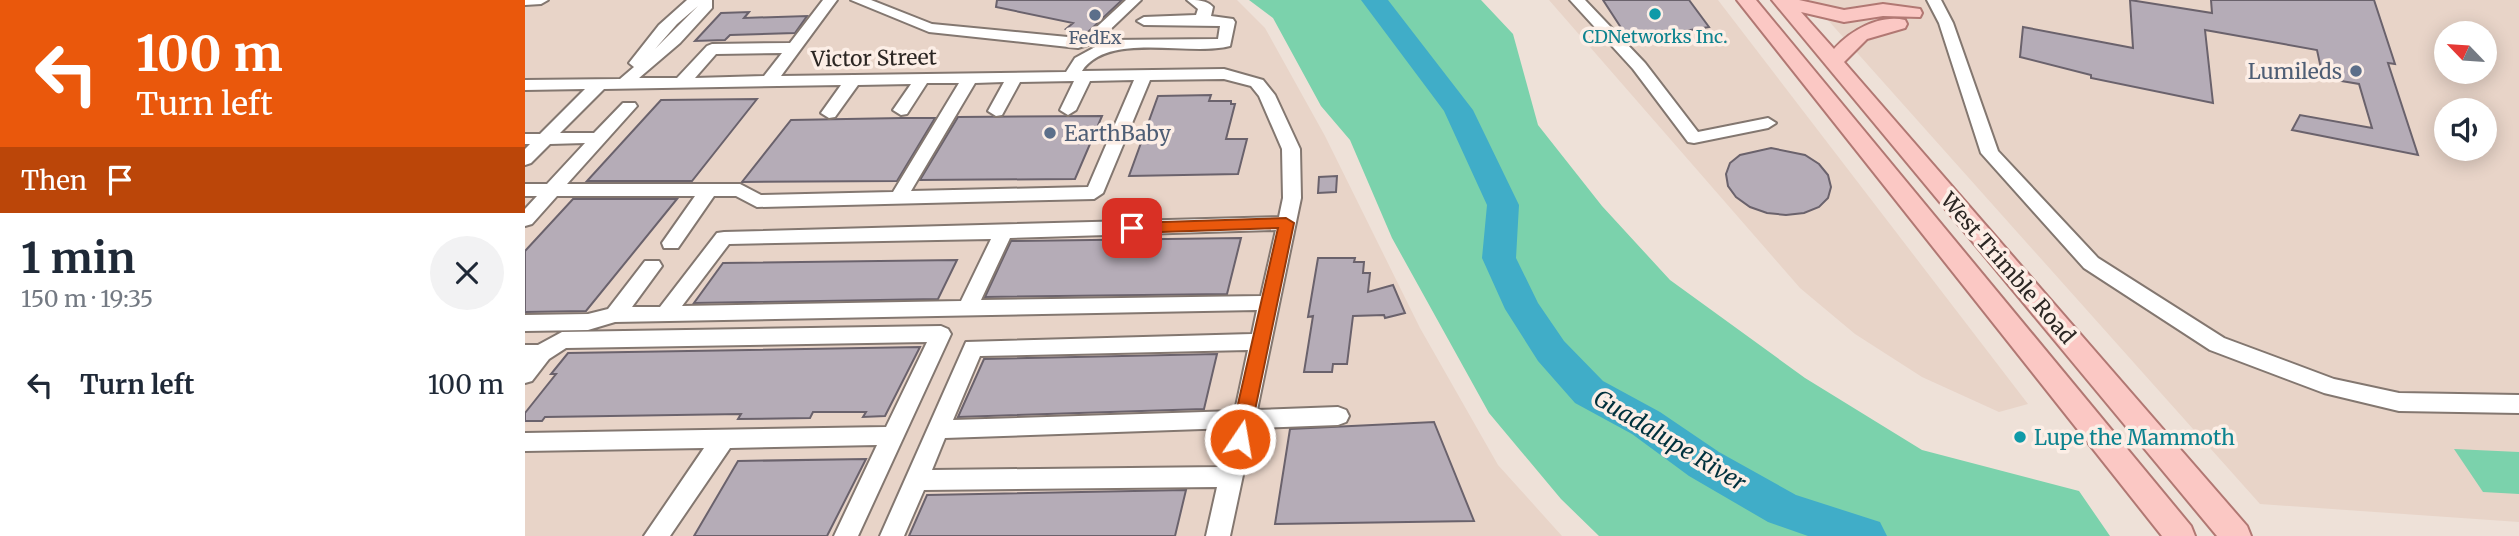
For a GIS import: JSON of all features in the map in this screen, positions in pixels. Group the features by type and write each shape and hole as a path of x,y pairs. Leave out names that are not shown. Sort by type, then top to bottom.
{"main road":[{"name":"West Trimble Road","path":"1746,0 2178,534"},
{"name":"West Trimble Road","path":"1782,1 2236,536"},
{"path":"1782,1 1844,16 1906,22 1913,13"},
{"path":"1833,63 1849,43 1869,29 1876,19"}],"street":[{"path":"525,1 541,0"},
{"path":"623,84 653,40 681,10 696,0"},
{"path":"623,84 675,40 705,8 705,0"},
{"path":"769,81 830,0"},
{"path":"858,0 929,28 1078,43 1092,39 1134,0"},
{"path":"1194,0 1206,7 1202,19"},
{"path":"1577,0 1639,66 1694,138 1768,123"},
{"path":"1913,13 1936,5 1947,23 1990,153 2091,263 2217,344 2332,387 2399,402 2519,404"},
{"path":"1068,110 1080,61 1108,45 1225,43 1228,22 1202,19 1144,22"},
{"path":"681,83 712,49 794,48"},
{"name":"Victor Street","path":"525,85 1224,74 1257,83 1266,95 1291,149 1292,198 1219,536"},
{"path":"525,190 740,190 757,201 1094,193 1144,75"},
{"path":"996,111 1015,77"},
{"path":"898,198 970,78"},
{"path":"901,110 922,79"},
{"path":"525,159 599,84"},
{"path":"525,220 629,106"},
{"path":"525,139 599,138"},
{"path":"671,243 709,190"},
{"path":"665,314 724,238 1286,223"},
{"path":"968,308 1004,232"},
{"path":"615,314 652,266"},
{"path":"525,323 588,322 615,314 1269,303"},
{"path":"525,375 533,353 562,340 941,334 846,536"},
{"path":"893,536 973,348 1261,342"},
{"path":"938,429 1338,416"},
{"path":"526,443 893,436"},
{"path":"656,536 724,439"},
{"path":"916,480 1231,477"}],"lane":[{"path":"829,113 853,80"}],"shaded area":[{"path":"525,0 1237,0 1265,28 1325,136 1420,328 1498,465 1562,536 525,536"},
{"path":"1549,0 1718,0 2028,404 1999,412 1922,377 1855,334 1800,288"},
{"path":"1810,0 2519,0 2519,522 2260,504"}],"green space":[{"path":"1249,0 1481,0 1513,34 1538,125 1602,206 1670,280 1805,378 1922,450 2079,491 2110,536 1599,536 1561,499 1489,413 1392,238 1350,140 1321,106 1273,18"},
{"path":"2454,449 2519,452 2519,494 2483,492"}],"building":[{"path":"997,0 1122,0 1087,33 1066,29 1073,23 996,7"},
{"name":"CDNetworks Inc.","path":"1603,0 1689,0 1709,27 1629,40"},
{"path":"2130,0 2212,13 2211,0 2374,0 2395,64 2388,63 2418,155 2292,130 2300,115 2372,128 2359,84 2323,78 2317,50 2205,30 2213,103 2091,78 2091,75 2020,57 2023,27 2133,48"},
{"path":"749,12 744,18 807,16 795,33 730,35 725,40 695,41 721,13"},
{"path":"1211,95 1209,101 1231,101 1231,104 1235,104 1226,139 1247,139 1238,174 1129,176 1158,96"},
{"path":"757,99 692,181 587,181 661,100"},
{"path":"1102,116 1075,179 920,180 958,117"},
{"path":"935,118 897,181 742,182 791,120"},
{"path":"1771,148 1805,155 1819,164 1828,175 1831,187 1828,198 1819,207 1804,213 1767,213 1750,207 1736,197 1728,186 1726,174 1730,163 1740,155"},
{"path":"1337,176 1336,192 1318,193 1319,177"},
{"path":"573,199 677,199 586,311 525,312 525,251"},
{"path":"1241,238 1227,294 985,297 1011,241"},
{"path":"1318,258 1355,258 1354,262 1364,262 1363,273 1370,273 1368,292 1393,285 1405,313 1385,318 1384,315 1353,316 1347,364 1333,364 1332,372 1304,372 1313,316 1308,317"},
{"path":"957,260 938,299 694,303 723,263"},
{"path":"920,347 885,416 863,417 866,412 813,412 810,418 738,419 741,414 545,417 542,421 525,421 525,413 556,374 551,374 568,353"},
{"path":"1217,354 1204,409 958,417 984,359"},
{"path":"1434,422 1474,521 1275,524 1290,429"},
{"path":"866,459 827,536 694,536 738,461"},
{"path":"1186,490 1175,536 909,536 927,495"}],"waterway":[{"name":"Guadalupe River","path":"1374,0 1458,110 1503,205 1499,258 1523,309 1551,351 1589,392 1646,423 1704,464 1783,509 1865,536"}],"place":[{"name":"CDNetworks Inc.","path":"1655,14"},
{"name":"FedEx","path":"1095,15"},
{"name":"Lumileds","path":"2356,71"},
{"name":"EarthBaby","path":"1050,133"},
{"name":"Lupe the Mammoth","path":"2020,437"}],"route":[{"path":"1132,228 1286,223 1240,439"}]}
